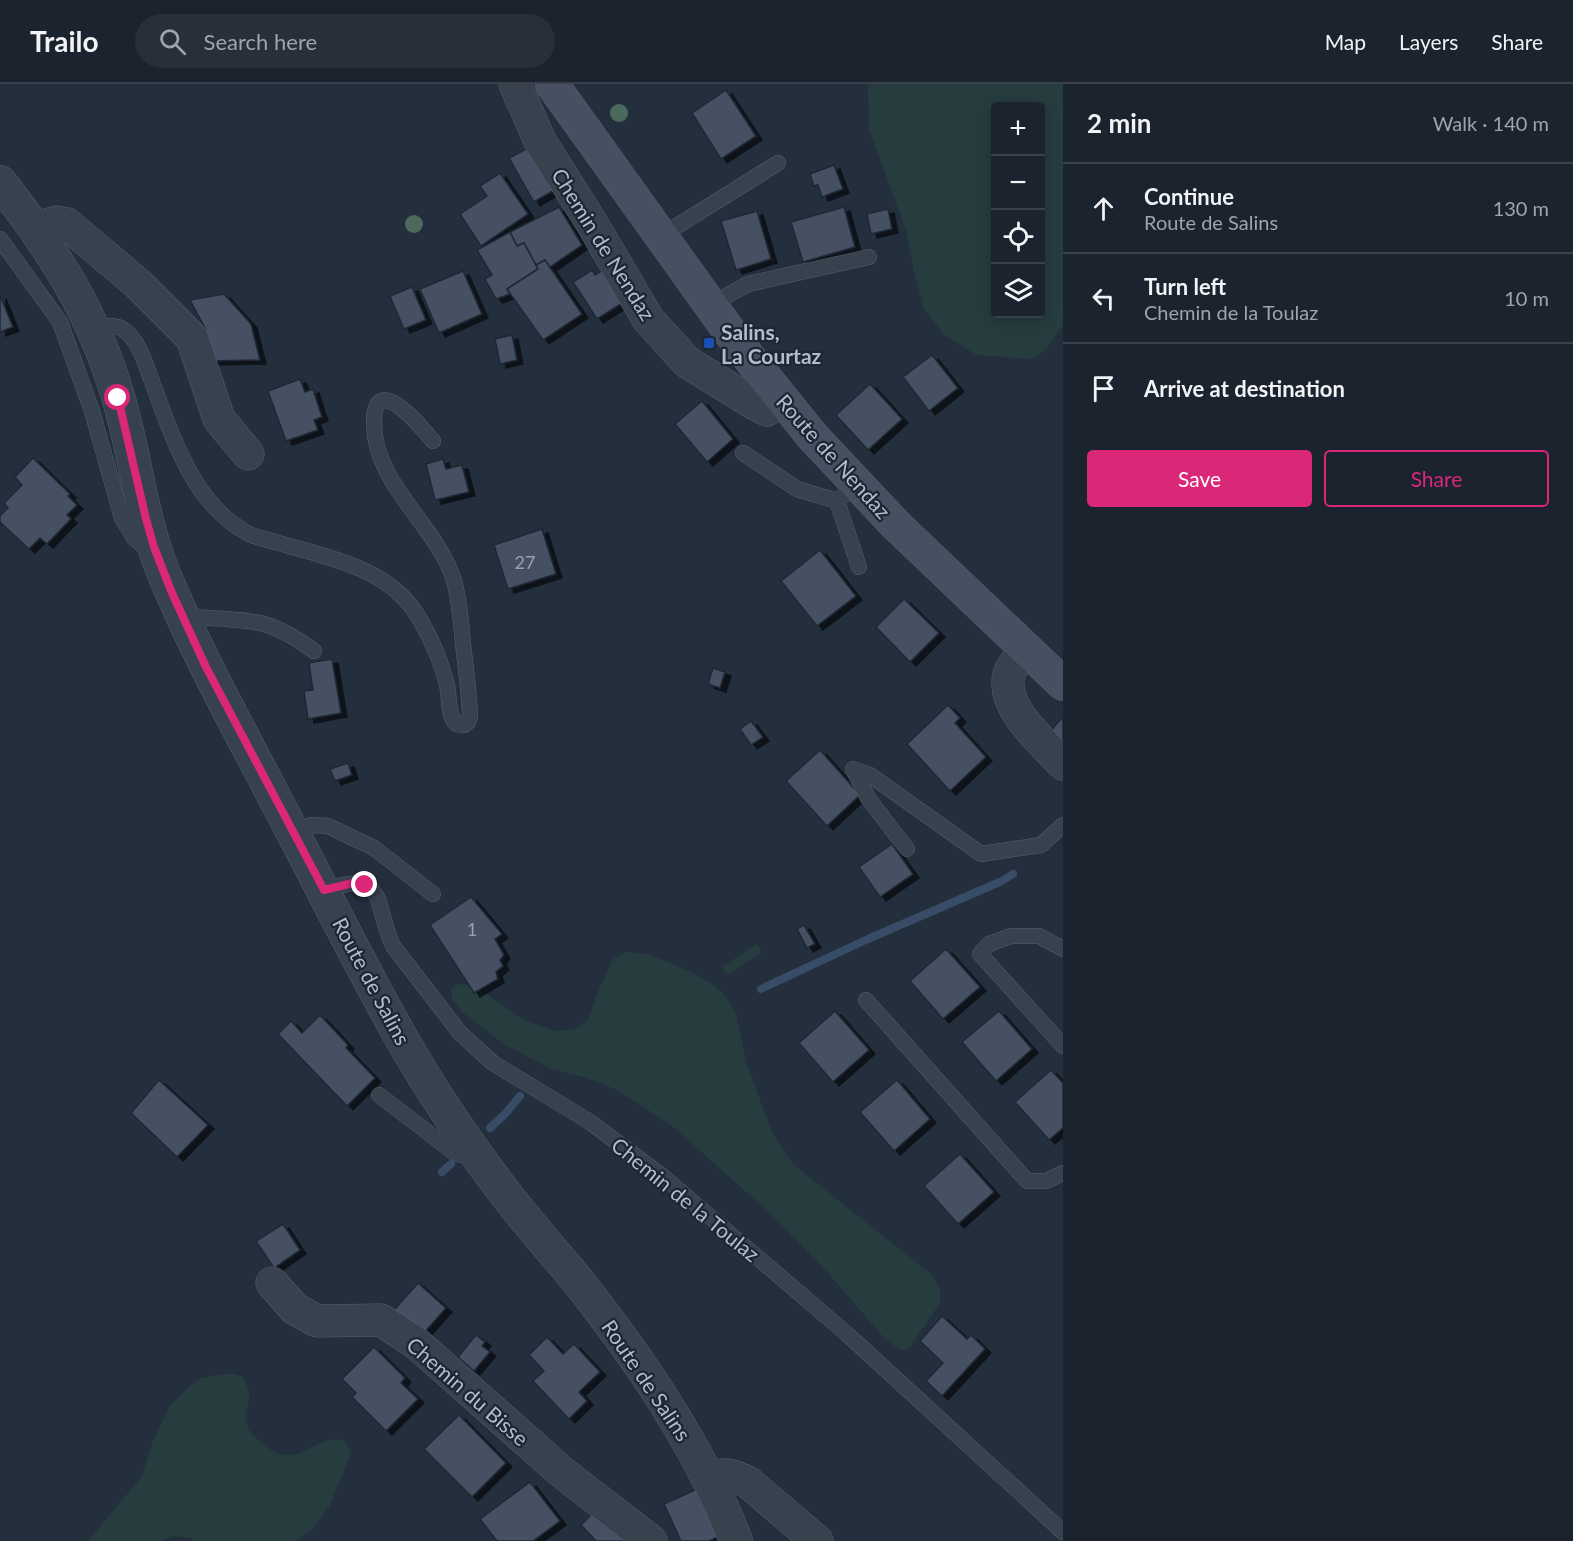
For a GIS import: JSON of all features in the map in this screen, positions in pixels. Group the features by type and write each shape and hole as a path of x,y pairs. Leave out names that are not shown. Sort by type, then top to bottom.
{"main road":[{"name":"Route de Nendaz","path":"552,84 710,305 813,437 847,493 896,525 1063,684"}],"street":[{"name":"Chemin de Nendaz","path":"515,84 540,141 648,319 687,362 755,404 767,410 782,400"},
{"name":"Route de Salins","path":"0,182 67,275 93,326 118,398 146,519 158,558 182,617 405,1044 478,1156 630,1350 669,1407 724,1510 736,1541"},
{"path":"35,229 56,222 67,224 137,283 192,338 219,419 248,454"},
{"path":"1026,650 1009,674 1009,692 1020,718 1063,764"},
{"name":"Chemin du Bisse","path":"272,1283 295,1309 317,1321 381,1320 416,1343 563,1473 651,1541"},
{"path":"708,1479 725,1474 748,1483 817,1541"}],"lane":[{"path":"661,236 778,163"},
{"path":"0,239 60,322 92,411 122,518 135,538 158,558"},
{"path":"710,305 748,284 869,257"},
{"path":"93,326 121,328 134,342 146,364 186,466 201,492 220,515 251,535 362,570 380,579 407,600 430,637 441,663 447,685 451,719 456,724 464,725 470,717 470,709 463,630 456,588 447,562 400,494 386,467 374,429 374,412 383,400 389,400 421,426 433,441"},
{"path":"743,453 797,489 847,493 859,567"},
{"path":"182,617 264,624 297,639 314,651"},
{"path":"907,849 868,798 853,769 870,775 981,854 1041,845 1063,825"},
{"path":"293,833 311,825 328,826 374,848 433,894"},
{"name":"Chemin de la Toulaz","path":"324,890 353,883 371,887 377,893 393,946 460,1033 493,1063 590,1122 666,1179 847,1334 1063,1532"},
{"path":"1063,949 1039,936 1011,936 989,944 980,954 1063,1047"},
{"path":"866,1000 1027,1181 1046,1181 1063,1173"},
{"path":"379,1095 456,1154 478,1156"}],"green space":[{"path":"868,84 1063,84 1063,326 1047,348 1034,359 977,355 944,335 924,309 906,230 869,129"},
{"path":"757,944 762,952 727,975 722,967"},
{"path":"625,952 646,954 685,969 710,983 725,995 736,1013 746,1061 772,1133 793,1164 932,1275 940,1291 940,1303 910,1347 902,1351 884,1338 828,1273 771,1214 671,1125 617,1090 587,1078 551,1069 505,1045 462,1012 452,999 451,989 456,984 475,986 525,1021 556,1031 577,1029 588,1020 613,959"},
{"path":"227,1374 243,1377 249,1395 245,1415 246,1424 253,1436 275,1452 286,1455 296,1454 324,1442 346,1441 351,1453 330,1505 312,1529 294,1541 193,1541 192,1538 173,1536 160,1541 88,1541 142,1476 153,1441 169,1407 201,1378"}],"building":[{"path":"726,90 756,136 721,159 692,113"},
{"path":"532,146 556,189 534,202 509,158"},
{"path":"834,165 843,189 822,197 818,185 814,186 810,174"},
{"path":"500,173 528,214 481,246 460,214 487,196 480,186"},
{"path":"559,207 582,245 550,267 545,260 536,265 524,243 517,246 510,232"},
{"path":"844,207 855,247 803,262 791,222"},
{"path":"888,209 892,229 871,234 867,214"},
{"path":"757,211 771,259 736,270 721,221"},
{"path":"510,232 517,246 524,243 538,269 507,289 510,294 496,299 485,279 492,275 477,250"},
{"path":"545,260 582,314 543,340 507,289 538,269 536,265"},
{"path":"606,268 627,300 597,319 573,282 592,270 595,275"},
{"path":"463,271 482,314 439,333 420,289"},
{"path":"412,287 426,320 404,329 390,296"},
{"path":"224,294 251,324 260,360 206,361 198,334 206,330 190,300"},
{"path":"0,295 13,327 0,332"},
{"path":"512,335 517,360 500,364 495,339"},
{"path":"932,355 958,388 929,411 903,377"},
{"path":"300,379 305,392 313,389 322,417 314,420 318,430 286,441 268,391"},
{"path":"870,384 902,419 868,450 836,415"},
{"path":"702,401 733,439 707,462 675,424"},
{"path":"33,458 70,494 68,496 77,505 67,515 71,519 47,544 40,538 29,549 0,522 0,516 8,508 4,503 22,485 15,477"},
{"path":"443,459 446,469 462,465 469,492 435,500 426,464"},
{"path":"542,529 556,574 508,589 494,545"},
{"path":"820,550 856,596 817,626 781,581"},
{"path":"904,599 939,633 910,662 876,627"},
{"path":"332,659 341,713 308,719 304,691 313,690 309,663"},
{"path":"713,668 725,672 720,688 708,684"},
{"path":"948,705 960,718 955,723 986,757 950,791 907,744"},
{"path":"1063,717 1063,753 1046,736"},
{"path":"751,721 763,737 751,745 740,729"},
{"path":"820,750 860,795 827,826 786,781"},
{"path":"348,763 352,775 335,781 330,769"},
{"path":"892,844 913,874 880,897 859,867"},
{"path":"471,897 502,934 495,939 504,955 500,960 503,966 496,972 498,979 474,993 430,925"},
{"path":"804,925 815,944 807,948 797,929"},
{"path":"946,949 980,987 943,1019 910,981"},
{"path":"835,1011 869,1050 833,1082 799,1043"},
{"path":"999,1011 1032,1049 996,1081 962,1042"},
{"path":"320,1015 348,1045 346,1048 375,1078 347,1106 278,1034 291,1021 302,1033"},
{"path":"1051,1070 1063,1083 1063,1128 1049,1140 1015,1102"},
{"path":"159,1080 208,1125 177,1157 131,1113"},
{"path":"897,1080 930,1119 894,1151 860,1112"},
{"path":"960,1154 994,1192 958,1224 924,1186"},
{"path":"283,1224 300,1250 274,1268 256,1241"},
{"path":"418,1283 446,1308 422,1335 394,1310"},
{"path":"942,1316 967,1339 971,1335 985,1349 942,1396 926,1381 943,1363 920,1341"},
{"path":"476,1335 485,1342 482,1346 490,1352 474,1371 458,1357"},
{"path":"547,1337 563,1354 574,1344 600,1372 579,1392 587,1401 569,1419 533,1381 544,1371 529,1355"},
{"path":"374,1347 405,1378 401,1383 418,1399 386,1431 352,1397 356,1393 342,1379"},
{"path":"459,1415 506,1463 472,1497 424,1449"},
{"path":"530,1482 560,1521 533,1541 497,1541 480,1519"},
{"path":"699,1488 720,1536 709,1541 681,1541 664,1504"},
{"path":"595,1511 625,1541 596,1541 581,1525"}],"waterway":[{"path":"761,989 868,939 1002,881 1013,874"},
{"path":"490,1128 520,1096"},
{"path":"442,1172 451,1164"}],"place":[{"name":"Salins, La Courtaz","path":"709,343"}],"route":[{"path":"118,398 154,547 206,667 324,890 353,883 365,885"}]}
